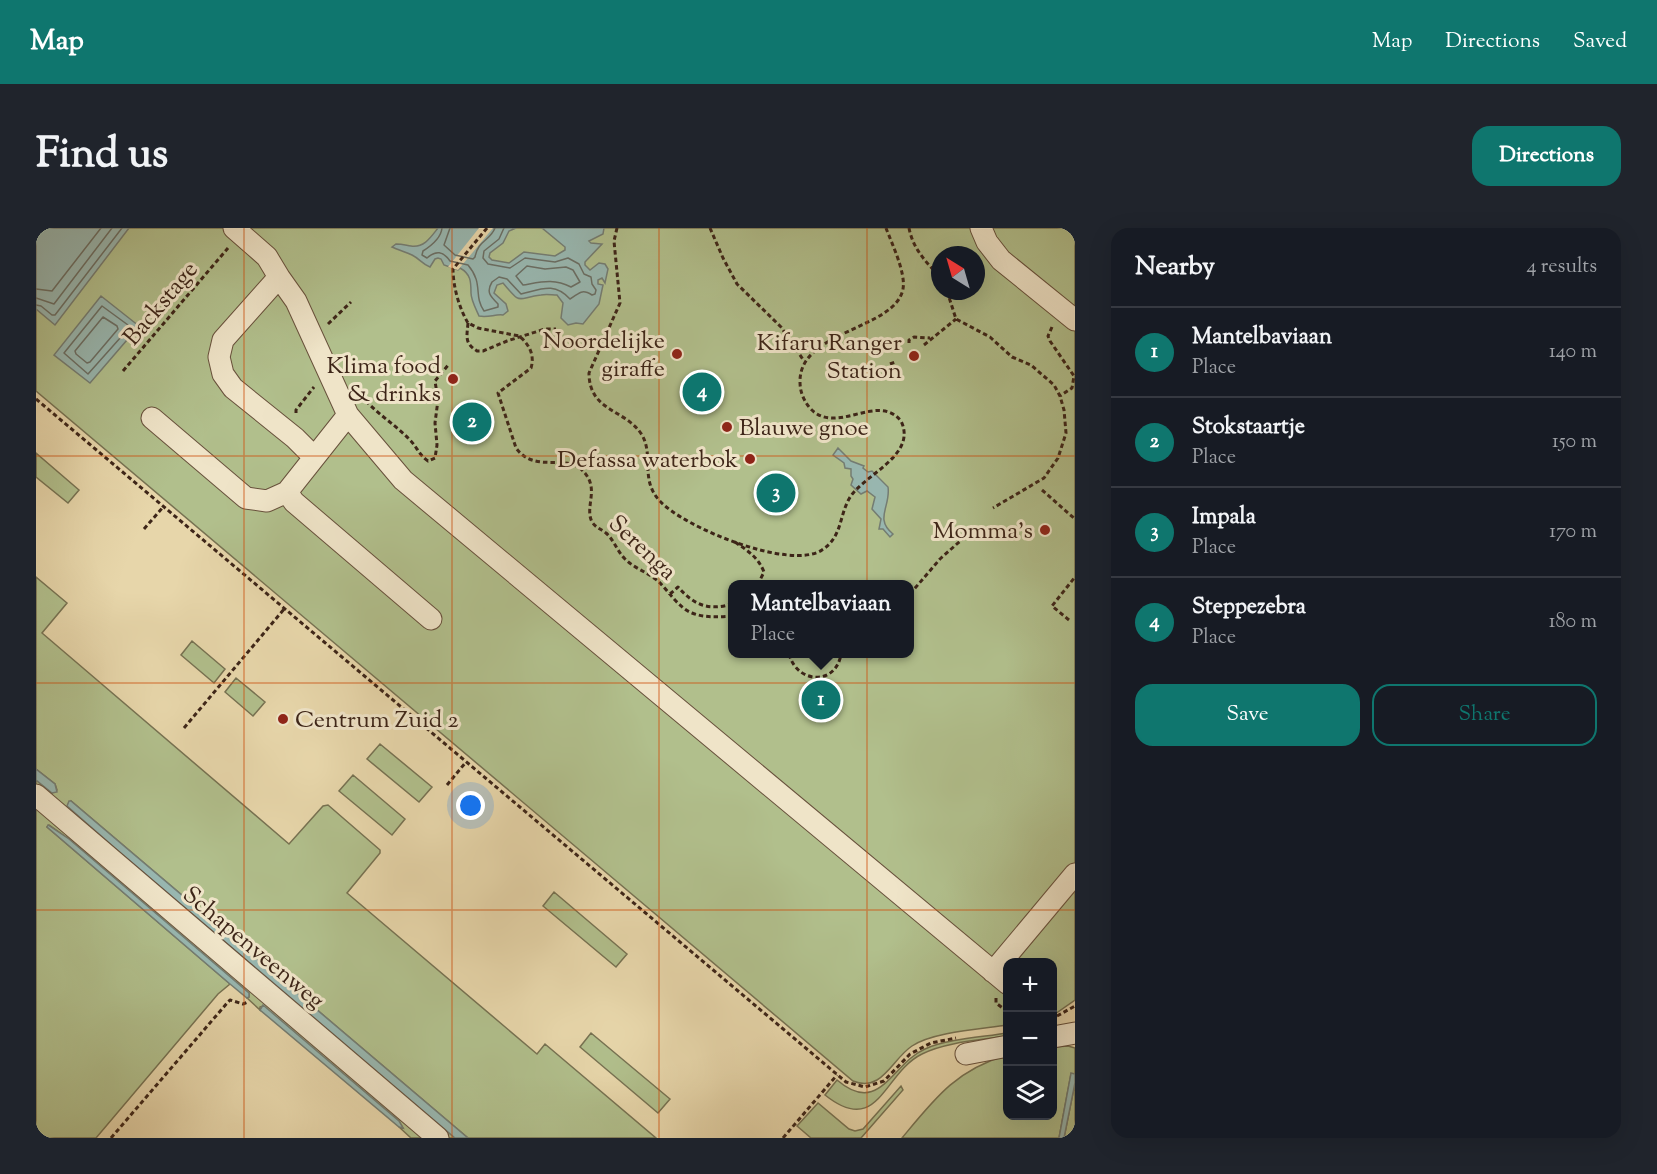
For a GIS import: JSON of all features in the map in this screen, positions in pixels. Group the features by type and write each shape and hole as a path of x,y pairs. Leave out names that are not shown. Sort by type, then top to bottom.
{"street":[{"path":"981,228 987,242 1001,260 1070,316"},
{"path":"237,231 267,257 296,301 348,415 403,480 1000,978 1075,874"},
{"path":"279,277 223,340 219,357 223,374 233,388 314,456"},
{"path":"152,418 246,498 267,501 287,492 348,415"},
{"path":"287,492 294,502 431,619"},
{"name":"Schapenveenweg","path":"36,795 438,1138"},
{"path":"965,1046 1003,1046"}],"path":[{"path":"487,228 453,269 459,302 468,323 466,340 468,344 477,351 483,351 545,329 556,329"},
{"path":"617,228 614,241 620,303 589,373 589,384 594,394 602,404 632,423 644,438 647,448 648,482 657,499 683,520 706,531 771,553 809,556 822,551 834,540 848,500 891,459 901,446 904,435 903,426 898,417 890,412 875,411 837,418 827,418 815,413 806,402 800,387 800,372 804,361 829,342 882,314 900,297 903,288 902,277 886,228"},
{"path":"710,228 737,284 781,327 804,361"},
{"path":"909,228 914,246 931,267"},
{"name":"Backstage","path":"123,372 237,231"},
{"path":"949,300 956,319 990,337 1012,357 1031,365 1054,385 1064,410 1066,433 1058,458 1044,478 993,508"},
{"path":"328,324 351,302"},
{"path":"323,315 330,332"},
{"path":"1060,396 1072,388 1074,376 1048,336 1050,330 1070,316"},
{"path":"924,345 956,319"},
{"path":"468,323 478,328 512,334 521,338"},
{"path":"909,343 909,340 914,337 931,338"},
{"name":"Serenga","path":"521,338 531,351 533,364 529,371 498,393 512,440 520,454 532,461 579,467 592,489 591,518 594,525 610,538 625,559 636,568 650,574 690,612 710,617 728,616"},
{"path":"890,364 895,362"},
{"path":"357,387 370,405 411,441 420,455 428,461 435,458 437,445 435,423 438,400 435,381 449,364"},
{"path":"36,399 846,1082 865,1087 884,1081 910,1054 931,1042 965,1046"},
{"path":"1042,490 1075,519"},
{"path":"144,529 164,506"},
{"path":"914,589 940,559 977,526"},
{"path":"699,535 706,531"},
{"path":"731,540 760,562 764,572 760,580"},
{"path":"1069,620 1052,606 1075,577"},
{"path":"670,594 678,587 696,604 709,607 728,605"},
{"path":"184,728 285,608"},
{"path":"791,658 796,670 809,677 832,672 840,658"},
{"path":"447,785 466,762"},
{"path":"111,1138 230,1000 247,1003 264,989"},
{"path":"1058,1030 1075,1006"},
{"path":"783,1138 837,1074"}],"green space":[{"path":"36,228 1075,228 1075,1000 1057,1013 1057,958 1003,958 1003,1026 958,1032 921,1041 905,1052 879,1079 863,1083 853,1081 36,391"},
{"path":"36,453 79,490 68,503 36,477"},
{"path":"36,577 67,603 42,633 289,844 323,806 328,805 380,850 380,853 347,893 537,1054 545,1044 656,1138 468,1138 71,801 68,806 455,1138 445,1138 36,789 36,780 52,793 57,790 55,784 36,769"},
{"path":"192,641 225,669 214,683 181,655"},
{"path":"236,678 265,702 253,716 225,692"},
{"path":"380,744 432,787 419,802 367,759"},
{"path":"353,775 405,819 392,835 339,791"},
{"path":"36,801 432,1138 411,1138 399,1127 403,1128 399,1121 263,1006 260,1010 247,998 249,993 69,839 49,825 47,827 230,984 218,994 96,1138 36,1138"},
{"path":"554,892 627,954 616,967 543,906"},
{"path":"591,1033 670,1099 658,1113 580,1047"},
{"path":"1003,1034 1003,1037 952,1044 922,1054 909,1063 879,1098 869,1106 857,1109 843,1106 825,1095 837,1080 852,1090 864,1093 875,1090 925,1049 954,1041"},
{"path":"1057,1047 1075,1048 1075,1074 1071,1074 1059,1138 902,1138 936,1098 960,1077 989,1061 1003,1056 1003,1120 1057,1120"},
{"path":"1075,1083 1075,1138 1064,1138"},
{"path":"901,1086 903,1090 861,1138 811,1138 797,1126 818,1103 849,1129 855,1131 863,1129"}],"water":[{"path":"36,228 129,228 55,325 36,309"},
{"path":"438,228 516,228 509,231 503,243 490,253 489,257 492,260 509,263 524,252 555,256 565,250 565,247 542,228 604,228 603,234 589,241 602,244 585,262 590,270 599,263 605,264 608,269 605,283 602,278 598,280 598,284 603,285 599,304 583,324 568,325 561,318 563,303 557,295 520,299 513,295 503,283 497,285 494,293 506,304 508,311 503,315 479,316 472,299 470,279 464,270 444,265 438,258 430,267 412,255 392,247 396,244 420,245 427,241"},
{"path":"101,296 139,326 90,383 54,355"},
{"path":"838,448 851,461 864,466 863,468 868,472 872,471 888,487 884,518 887,528 893,534 890,537 883,529 879,529 881,519 872,509 875,497 867,491 861,494 851,485 853,479 851,469 845,468 844,463 833,455"},
{"path":"36,769 55,784 57,792 52,793 36,780"},
{"path":"69,801 468,1138 455,1138 115,848 67,806"},
{"path":"48,825 69,839 249,993 249,997 247,998 230,984 47,827"},
{"path":"263,1005 399,1121 403,1128 260,1010"},
{"path":"1071,1073 1075,1074 1075,1083 1064,1138 1059,1138"}],"pier":[{"path":"479,228 493,228 458,270 448,267"}],"place":[{"name":"Noordelijke giraffe","path":"677,354"},
{"name":"Kifaru Ranger Station","path":"914,356"},
{"name":"Klima food & drinks","path":"453,379"},
{"name":"Steppezebra","path":"702,392"},
{"name":"Stokstaartje","path":"472,422"},
{"name":"Blauwe gnoe","path":"727,427"},
{"name":"Defassa waterbok","path":"750,459"},
{"name":"Impala","path":"776,493"},
{"name":"Momma's","path":"1045,530"},
{"name":"Mantelbaviaan","path":"821,700"},
{"name":"Centrum Zuid 2","path":"283,719"}]}
